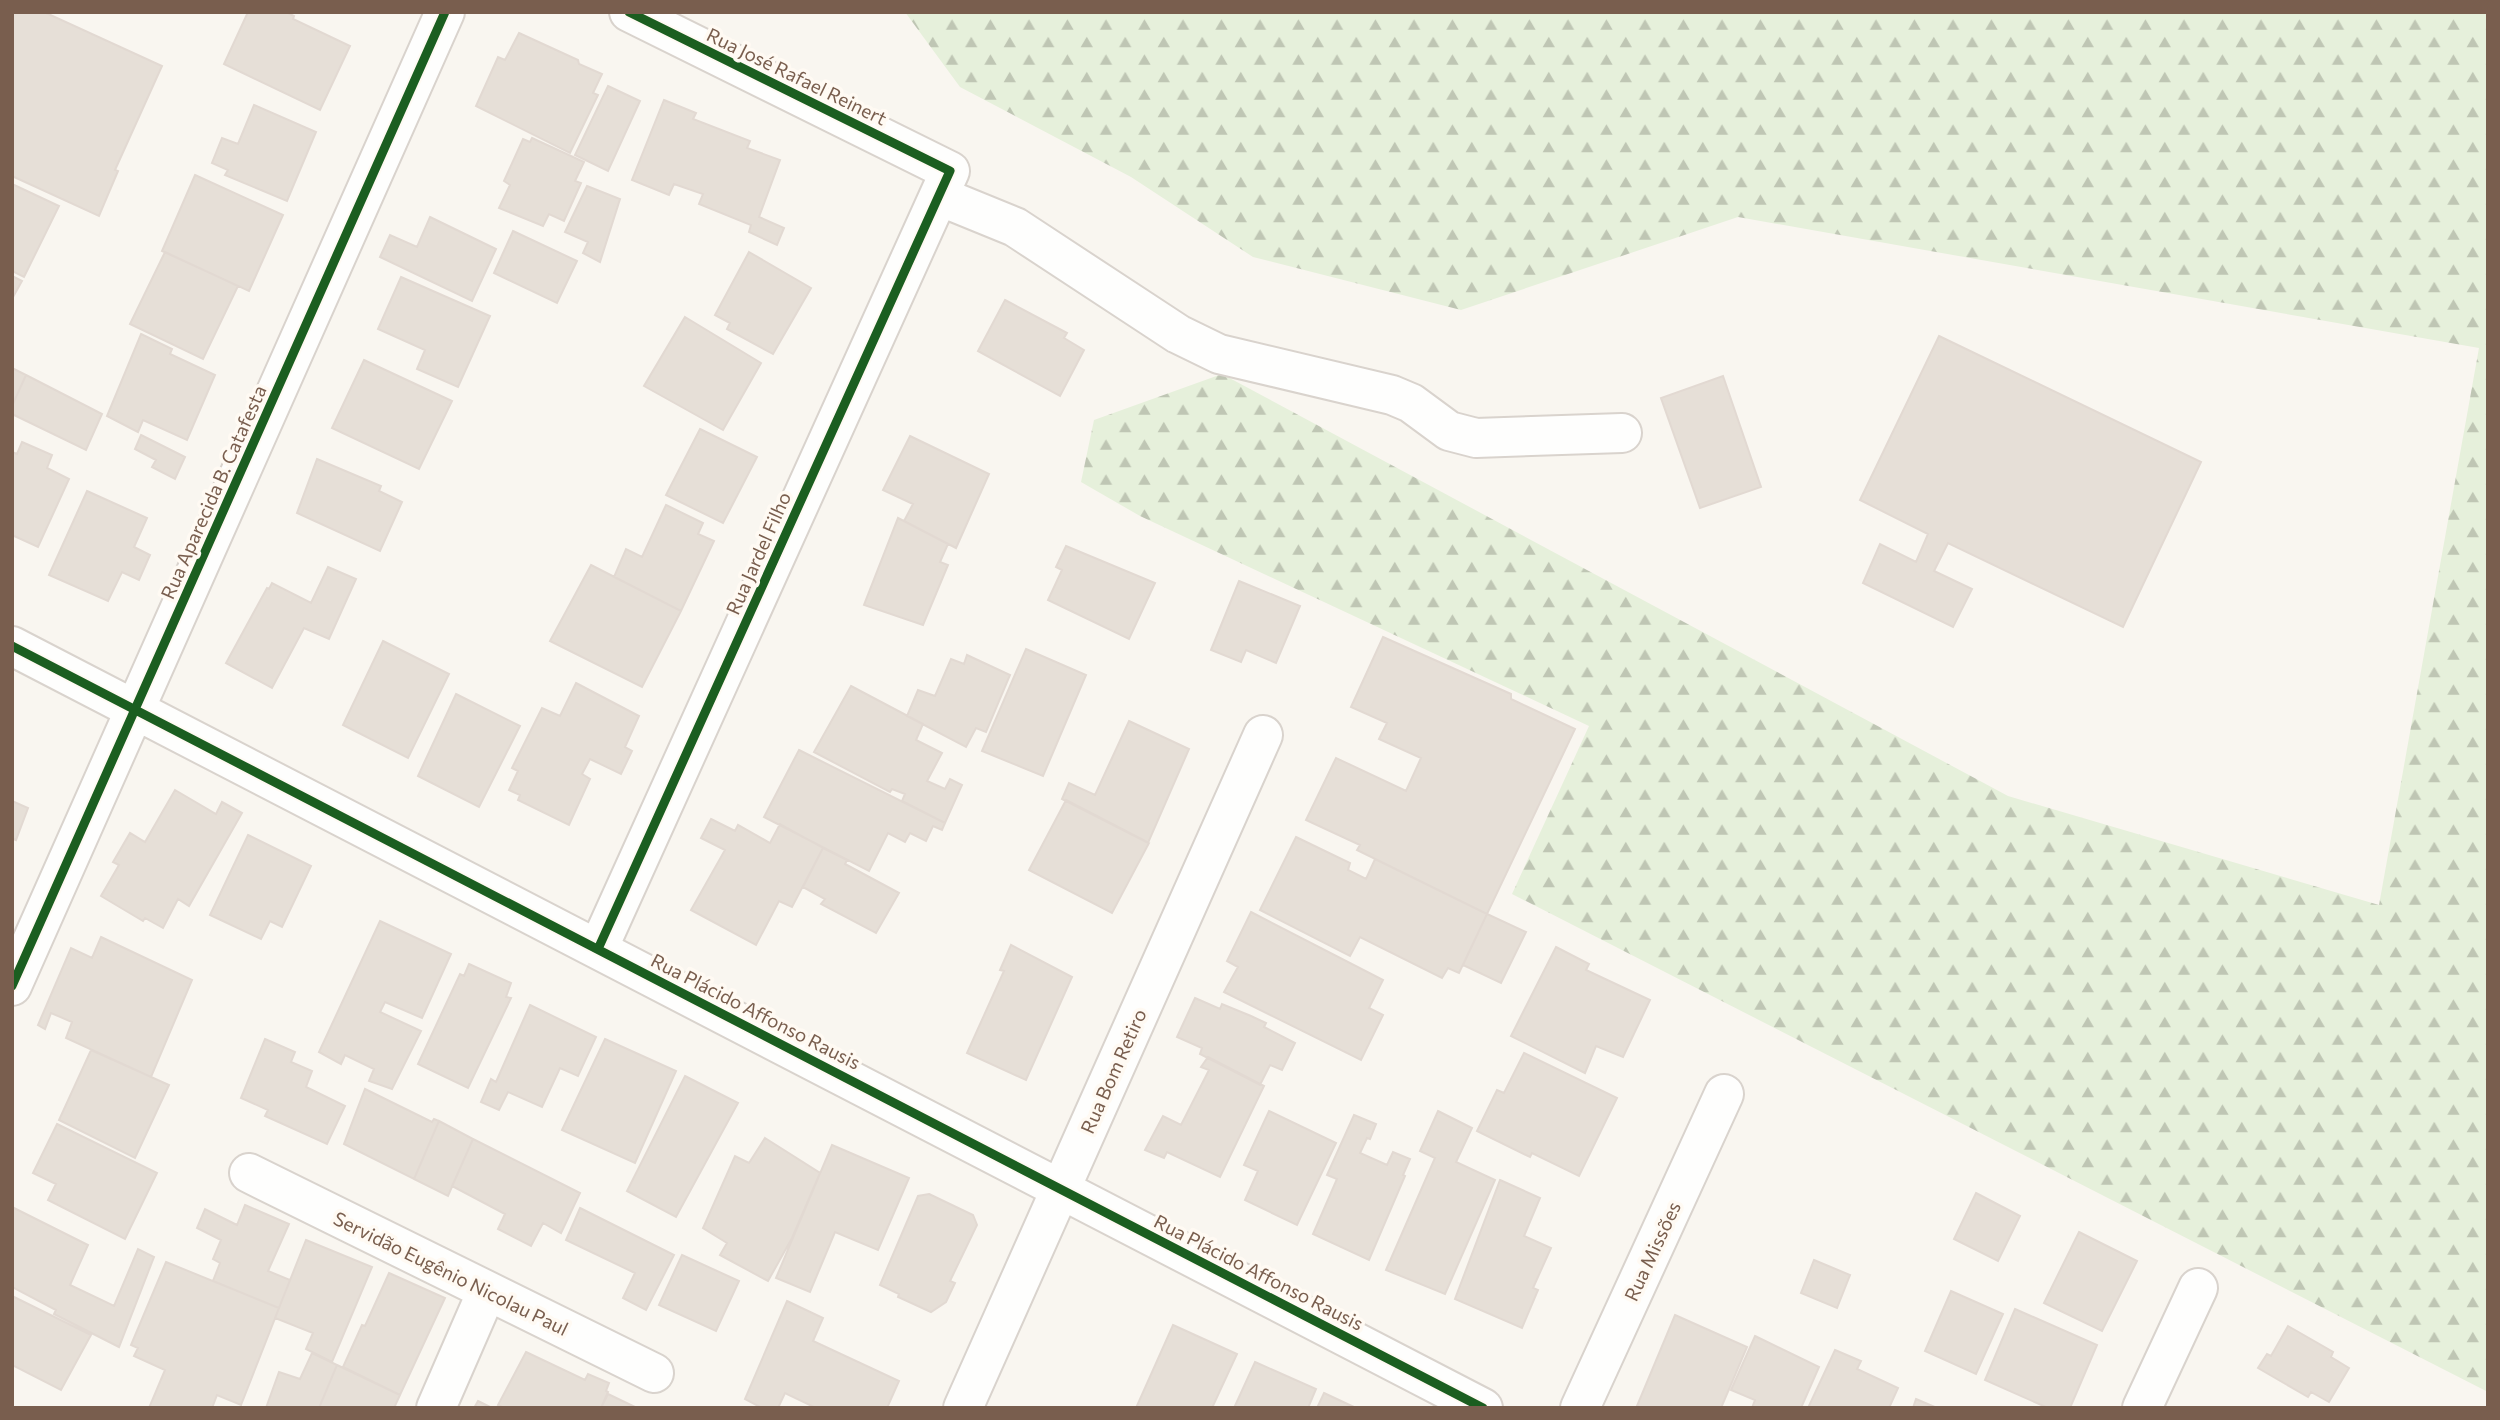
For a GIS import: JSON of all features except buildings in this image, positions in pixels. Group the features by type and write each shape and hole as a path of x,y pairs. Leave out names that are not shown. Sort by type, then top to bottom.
{"street":[{"name":"Rua Aparecida B. Catafesta","path":"12,986 445,12"},
{"name":"Rua José Rafael Reinert","path":"628,12 945,184 1015,226 1178,334 1219,354 1392,395 1411,403 1449,431 1476,438 1622,433"},
{"name":"Rua Jardel Filho","path":"598,949 945,184"},
{"name":"Rua Plácido Affonso Rausis","path":"12,646 1483,1408"},
{"name":"Rua Bom Retiro","path":"963,1408 1263,734"},
{"name":"Rua Missões","path":"1580,1408 1724,1094"},
{"name":"Servidão Eugênio Nicolau Paul","path":"248,1173 654,1373"},
{"path":"2143,1408 2198,1288"},
{"path":"436,1408 487,1291"}],"green space":[{"path":"905,12 2488,12 2488,1392 1512,894 1589,726 1140,516 1081,482 1094,420 1222,374 2008,796 2379,905 2479,348 1738,217 1461,310 1253,257 1131,177 960,87"}],"cycle path":[{"path":"12,986 445,12"},
{"path":"598,949 950,171 629,12"},
{"path":"12,646 1483,1408"}]}
